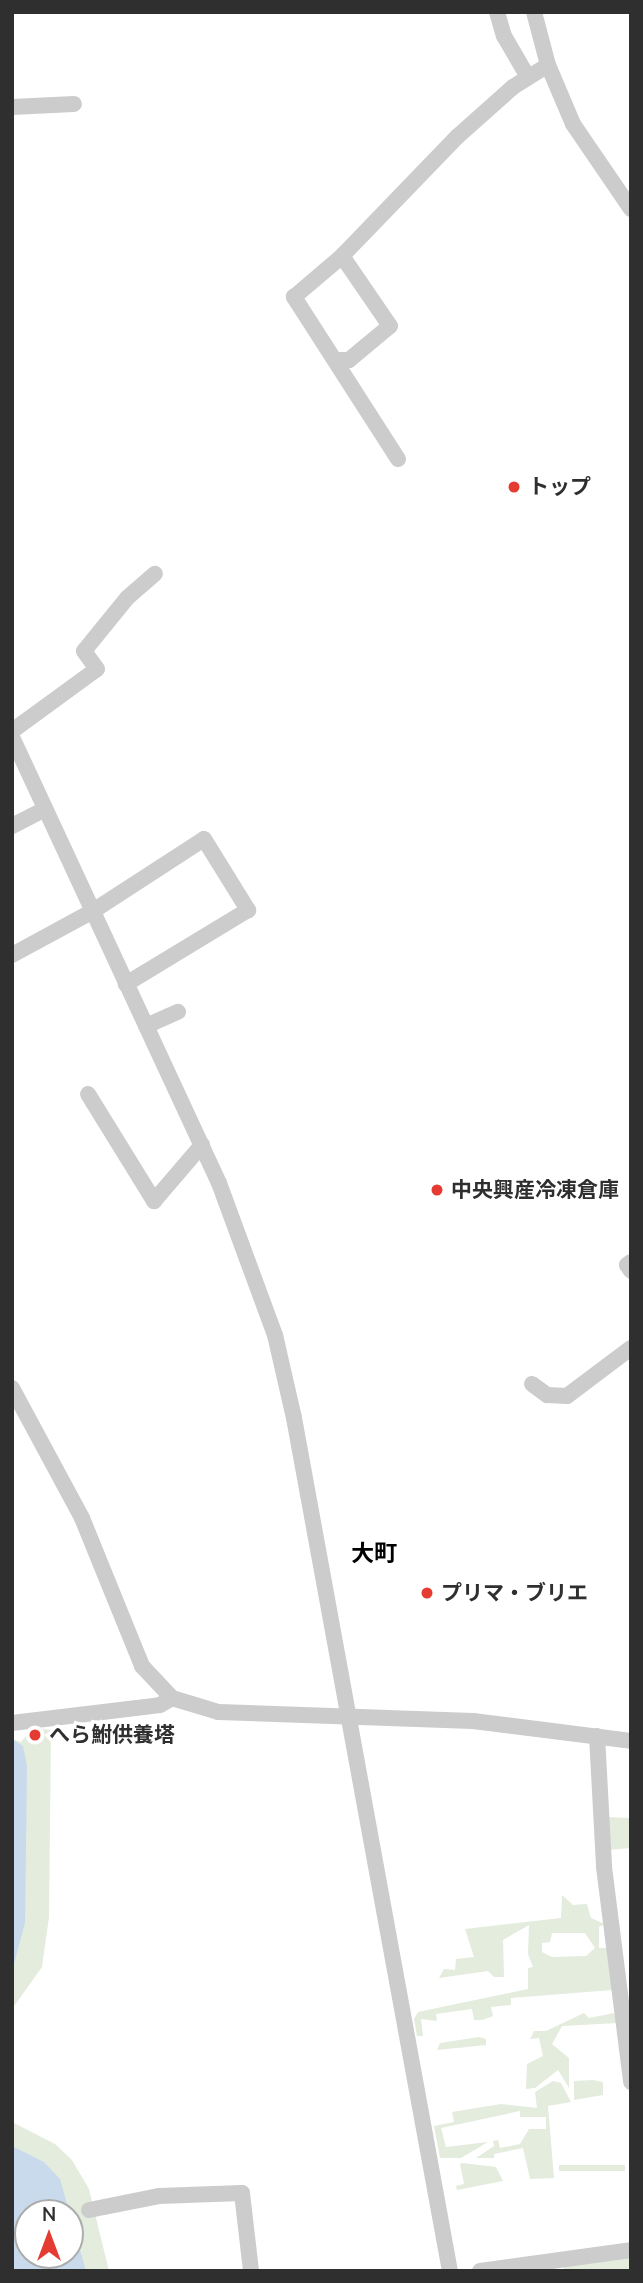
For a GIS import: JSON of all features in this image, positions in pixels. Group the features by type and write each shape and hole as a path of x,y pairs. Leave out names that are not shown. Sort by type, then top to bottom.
{"street":[{"path":"497,12 504,36 528,77"},
{"path":"534,12 548,65 573,124 631,209"},
{"path":"398,459 338,360 294,296 342,256 458,136 528,77 548,65"},
{"path":"12,107 74,104"},
{"path":"338,360 349,360 390,326 342,256"},
{"path":"12,731 97,669 84,651 127,598 155,574"},
{"path":"12,737 19,770 45,809 202,1146 242,1237 275,1335 294,1418 346,1715 450,2271"},
{"path":"12,825 45,809"},
{"path":"12,955 93,911 204,839 248,910 126,984"},
{"path":"146,1026 178,1012"},
{"path":"88,1094 154,1201 202,1146"},
{"path":"631,1262 627,1265 631,1271"},
{"path":"532,1384 547,1395 567,1396 631,1348"},
{"path":"12,1388 82,1518 142,1666 172,1699 218,1712 473,1721 631,1741"},
{"path":"12,1723 160,1705 172,1699"},
{"path":"597,1736 604,1867 631,2082"},
{"path":"89,2210 159,2196 242,2193 251,2271"},
{"path":"480,2271 631,2250"}],"green space":[{"path":"33,1728 51,1730 49,1917 42,1967 12,2009 12,1739 21,1742"},
{"path":"605,1817 631,1818 631,1848 608,1850"},
{"path":"562,1895 573,1905 587,1904 591,1918 605,1924 599,1927 599,1948 608,1948 612,1990 511,1998 511,2005 491,2007 493,2016 482,2020 474,2020 472,2009 436,2014 437,2021 421,2019 423,2036 417,2036 414,2019 418,2012 528,1989 528,1968 533,1967 528,1954 529,1925 503,1940 504,1977 494,1977 488,1971 439,1978 444,1969 455,1970 456,1959 474,1957 465,1929 561,1918","holes":["552,1933 585,1933 595,1948 586,1956 552,1957 542,1952 542,1943 550,1942"]},
{"path":"584,2013 589,2018 614,2013 617,2023 562,2026 552,2044 569,2058 569,2088 558,2070 535,2088 526,2089 527,2064 543,2056 539,2038 530,2039 534,2031 546,2031"},
{"path":"479,2037 486,2039 486,2045 437,2050 440,2043"},
{"path":"553,2081 561,2083 571,2102 548,2106 554,2178 530,2179 523,2148 494,2154 494,2158 476,2158 494,2146 493,2141 498,2140 500,2148 520,2144 529,2129 546,2129 546,2117 520,2117 520,2111 441,2128 446,2147 488,2142 461,2158 440,2158 434,2126 454,2122 452,2112 501,2104 537,2108 535,2092"},
{"path":"574,2081 603,2082 603,2095 574,2100"},
{"path":"12,2122 55,2144 72,2160 89,2189 109,2271 12,2271"},
{"path":"460,2164 496,2167 503,2181 457,2190 456,2186 464,2184"},
{"path":"559,2165 625,2165 625,2171 559,2171"},
{"path":"631,2253 631,2271 564,2271 563,2263"}],"water":[{"path":"12,1739 23,1746 27,1766 25,1923 12,1971"},
{"path":"12,2146 44,2162 60,2179 66,2199 14,2199 14,2269 84,2269 84,2264 86,2271 12,2271"}],"place":[{"name":"トップ","path":"514,487"},
{"name":"中央興産冷凍倉庫","path":"437,1190"},
{"name":"プリマ・ブリエ","path":"427,1593"},
{"name":"へら鮒供養塔","path":"35,1735"}],"district":[{"name":"大町","path":"374,1554"}]}
